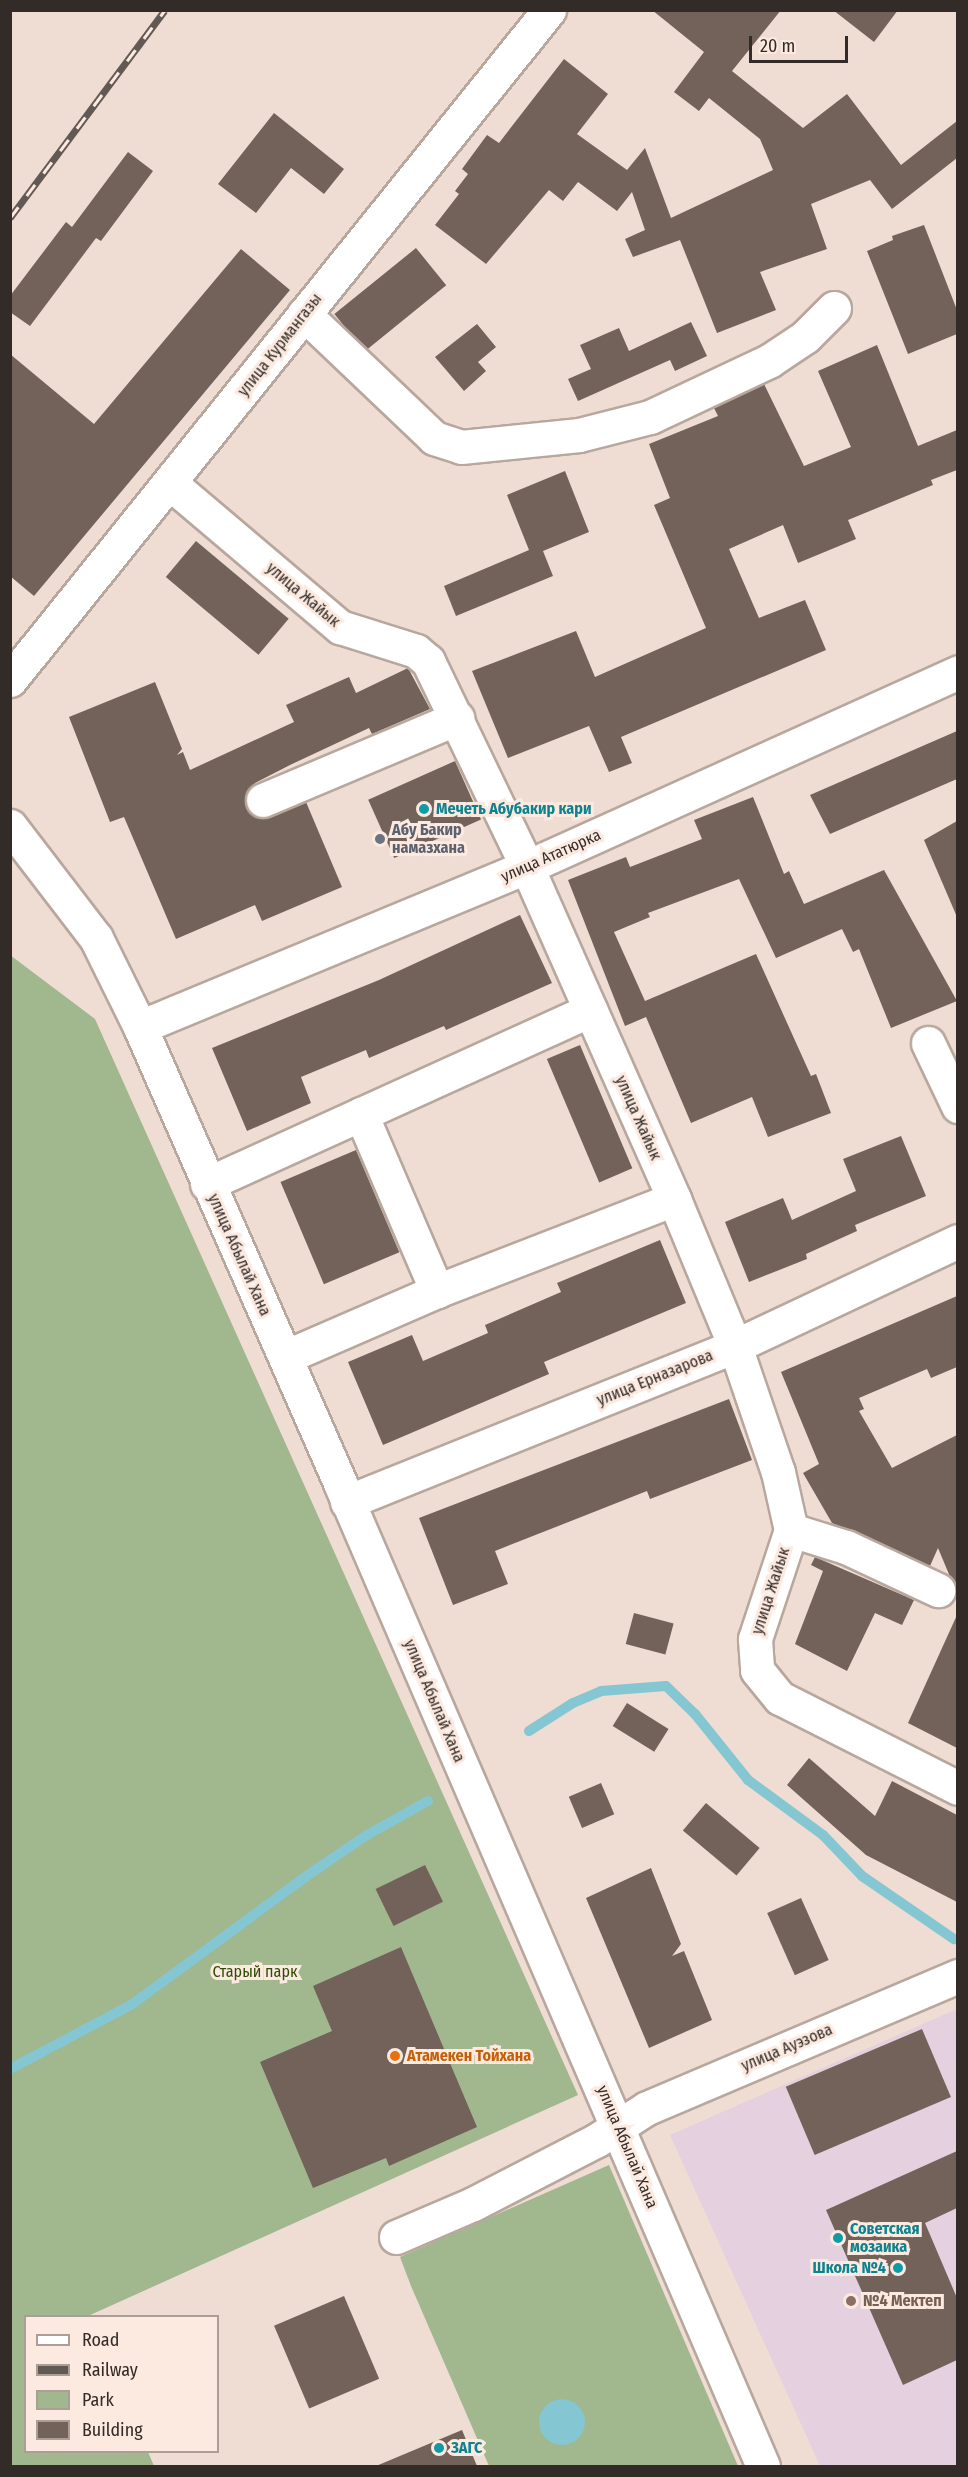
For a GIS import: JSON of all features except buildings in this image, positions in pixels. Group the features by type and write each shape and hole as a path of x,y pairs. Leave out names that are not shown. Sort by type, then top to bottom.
{"street":[{"name":"улица Курмангазы","path":"10,680 549,10"},
{"path":"304,314 434,438 461,447 579,435 650,417 769,361 805,338 834,308"},
{"name":"улица Жайык","path":"170,483 340,627 416,651 428,661 527,867 674,1199 735,1346 778,1473 790,1530 755,1639 758,1670 780,1698 957,1788"},
{"name":"улица Ататюрка","path":"140,1027 527,867 957,672"},
{"path":"263,800 457,718"},
{"name":"улица Абылай Хана","path":"10,826 96,938 140,1027 618,2125 763,2466"},
{"path":"207,1184 590,1010"},
{"path":"928,1043 957,1107"},
{"path":"361,1114 437,1291"},
{"path":"285,1357 437,1291 674,1199"},
{"name":"улица Ерназарова","path":"347,1502 735,1346 957,1241"},
{"path":"790,1530 846,1547 938,1590"},
{"name":"улица Ауэзова","path":"396,2237 473,2204 657,2104 957,1976"}],"shaded area":[{"name":"№4 Мектеп","path":"957,2009 957,2466 820,2466 670,2135"}],"green space":[{"name":"Старый парк","path":"10,955 95,1019 578,2095 90,2315 24,2315 24,2453 148,2453 154,2466 11,2466"},
{"path":"609,2165 738,2466 489,2466 411,2286 400,2257"}],"water":[{"path":"562,2399 578,2406 585,2422 578,2438 562,2445 546,2438 539,2422 546,2406"}],"waterway":[{"path":"529,1731 573,1703 601,1691 666,1686 695,1714 748,1780 823,1835 862,1876 954,1939"},
{"path":"10,2069 131,2005 305,1877 367,1835 428,1801"}],"railway":[{"path":"10,218 165,10"}],"place":[{"name":"Мечеть Абубакир кари","path":"424,809"},
{"name":"Абу Бакир намазхана","path":"380,839"},
{"name":"Атамекен Тойхана","path":"395,2056"},
{"name":"Советская мозаика","path":"838,2238"},
{"name":"Школа №4","path":"898,2268"},
{"name":"№4 Мектеп","path":"851,2301"},
{"name":"ЗАГС","path":"439,2448"}]}
